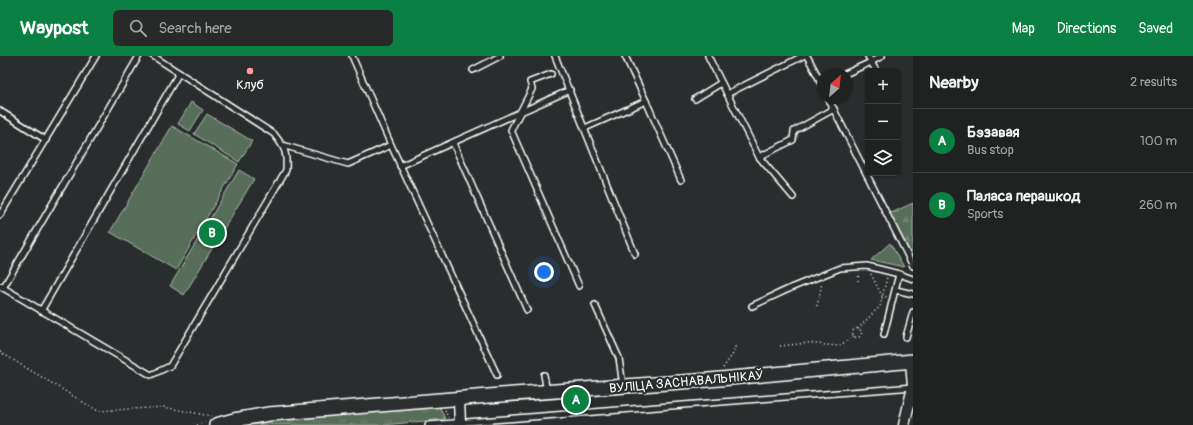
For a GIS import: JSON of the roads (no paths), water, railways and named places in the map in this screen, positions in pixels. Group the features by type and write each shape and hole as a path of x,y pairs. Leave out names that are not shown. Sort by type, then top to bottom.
{"main road":[{"name":"ВУЛІЦА ЗАСНАВАЛЬНІКАЎ","path":"214,421 234,420 269,414 623,387 912,361"}],"street":[{"path":"905,424 913,387 912,361"},
{"path":"459,399 460,423"}],"lane":[{"path":"0,215 96,56"},
{"path":"139,56 1,287 151,375 170,366 286,170 287,156 282,145 274,134 153,56"},
{"path":"352,56 400,166 497,375"},
{"path":"472,70 500,56"},
{"path":"555,56 635,254"},
{"path":"625,56 682,180"},
{"path":"708,56 759,157 793,197"},
{"path":"727,94 803,56"},
{"path":"807,56 817,74"},
{"path":"868,56 874,68"},
{"path":"853,70 882,56"},
{"path":"41,311 180,73"},
{"path":"551,74 530,82 532,89 511,130 579,286"},
{"path":"694,98 721,83"},
{"path":"400,166 570,90"},
{"path":"585,128 646,101"},
{"path":"831,104 913,266"},
{"path":"759,157 793,140 794,131 834,109"},
{"path":"0,111 46,140"},
{"path":"453,143 527,310"},
{"path":"282,145 348,164 391,145"},
{"path":"752,306 840,268 867,266 913,279"},
{"path":"884,334 894,299 899,274"},
{"path":"896,290 913,294"},
{"path":"595,305 619,358 623,387"},
{"path":"906,337 913,312"},
{"path":"544,375 547,393"},
{"path":"428,425 913,387"}],"place":[{"name":"Клуб","path":"250,71"},
{"name":"Паласа перашкод","path":"212,233"},
{"name":"Бэзавая","path":"576,400"}]}
